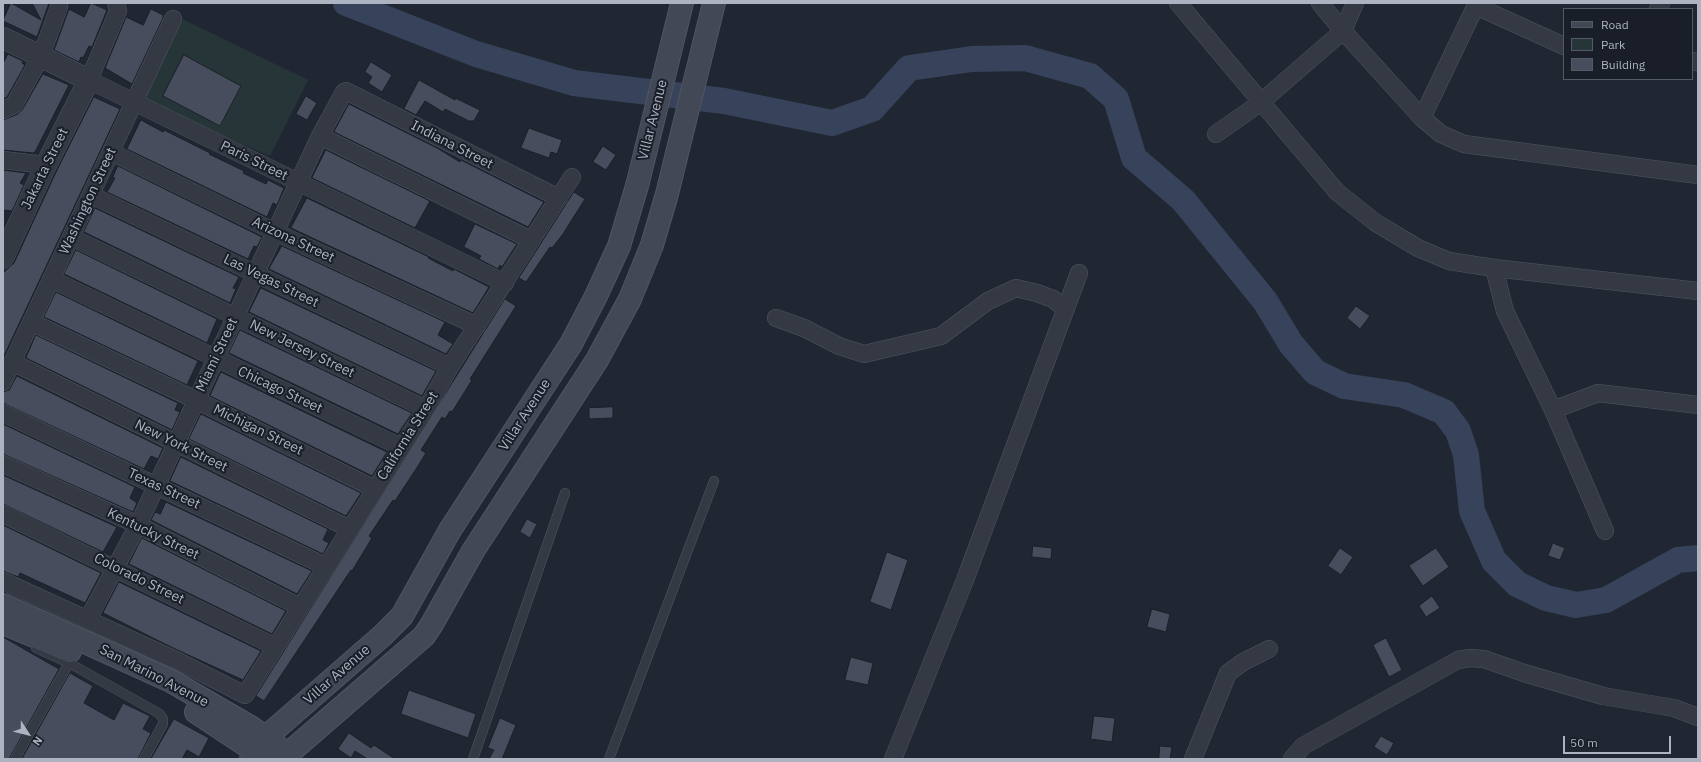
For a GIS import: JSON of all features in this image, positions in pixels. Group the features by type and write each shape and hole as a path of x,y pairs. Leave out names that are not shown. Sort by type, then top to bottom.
{"main road":[{"name":"Villar Avenue","path":"260,752 402,616 450,530 571,344 596,296 619,246 637,186 682,3"},
{"name":"Villar Avenue","path":"291,757 411,648 432,624 473,551 597,360 630,299 652,244 667,194 714,3"},
{"name":"San Marino Avenue","path":"3,605 74,652"},
{"name":"San Marino Avenue","path":"3,623 74,652 171,681 252,728 260,752 291,757"}],"street":[{"path":"3,110 14,105 40,56 59,7 59,3"},
{"path":"89,80 118,11 116,3"},
{"path":"1178,3 1260,103 1337,192 1376,223 1418,248 1449,261 1494,268 1698,291"},
{"path":"1320,3 1343,31 1422,118 1441,134 1464,144 1698,175"},
{"path":"1216,134 1260,103 1343,31 1355,3"},
{"path":"1422,118 1477,4 1563,46"},
{"name":"Washington Street","path":"3,382 135,103 173,19"},
{"name":"Paris Street","path":"3,38 506,283"},
{"name":"Jakarta Street","path":"3,258 10,225 46,165 89,80"},
{"name":"Miami Street","path":"88,619 114,567 138,525 320,136 346,91"},
{"name":"Indiana Street","path":"346,91 559,198"},
{"path":"320,136 531,240"},
{"name":"Arizona Street","path":"111,152 275,232 477,326"},
{"path":"3,160 46,165"},
{"name":"California Street","path":"88,619 180,662 245,695 274,646 426,409 450,367 506,283 531,240 572,177"},
{"name":"Las Vegas Street","path":"91,195 450,367"},
{"name":"New Jersey Street","path":"71,237 426,409"},
{"path":"1494,268 1505,312 1553,410 1605,531"},
{"path":"893,759 965,580 1079,273"},
{"name":"Chicago Street","path":"51,279 401,447"},
{"path":"776,318 804,328 839,346 864,354 941,336 988,301 1016,288 1053,299 1066,309"},
{"name":"Michigan Street","path":"31,322 196,400 375,488"},
{"name":"New York Street","path":"12,362 350,529"},
{"path":"1553,410 1598,393 1698,405"},
{"name":"Texas Street","path":"3,413 325,566"},
{"name":"Kentucky Street","path":"3,464 138,525 300,607"},
{"name":"Colorado Street","path":"3,514 274,646"},
{"path":"3,581 88,619"},
{"path":"1192,759 1228,673 1243,662 1269,650"},
{"path":"1292,759 1303,746 1458,660 1470,658 1484,659 1524,673 1603,696 1674,708 1698,717"}],"lane":[{"path":"609,759 714,481"},
{"path":"473,759 565,493"},
{"path":"29,645 74,652 160,714 163,719 163,724 144,759"},
{"path":"15,759 74,652"}],"green space":[{"path":"182,19 308,80 270,156 144,101"}],"building":[{"path":"11,3 41,20 32,3 49,3 37,37 3,21"},
{"path":"91,3 107,10 92,47 89,46 83,58 81,57 79,62 54,50 69,9 84,17"},
{"path":"151,9 163,15 163,18 132,84 105,68 126,17 143,25"},
{"path":"8,54 23,61 22,63 25,65 7,97 3,99 3,64"},
{"path":"184,55 241,86 220,126 163,96"},
{"path":"371,62 392,75 382,92 368,83 372,77 365,72"},
{"path":"43,74 69,85 35,152 3,150 3,120 18,114 22,110"},
{"path":"419,80 455,100 455,98 480,110 474,121 469,121 445,109 443,112 425,101 416,115 404,109"},
{"path":"306,96 317,103 307,120 296,114"},
{"path":"94,97 120,109 3,358 3,273 14,263 57,170"},
{"path":"349,104 437,148 460,162 461,160 544,202 528,227 334,132"},
{"path":"141,120 163,132 164,130 210,153 209,154 244,171 243,173 266,184 268,180 284,188 277,205 273,203 267,217 127,149"},
{"path":"529,128 562,140 557,154 551,152 549,158 521,148"},
{"path":"603,146 616,155 606,170 593,162"},
{"path":"326,150 430,201 415,228 312,178"},
{"path":"118,166 262,237 257,247 254,246 248,259 107,192 115,178 113,177"},
{"path":"3,170 26,173 20,183 24,185 12,211 3,210"},
{"path":"574,192 585,199 563,234 552,248 550,247 526,282 519,278"},
{"path":"307,198 429,257 428,258 453,271 454,269 489,287 473,313 291,228"},
{"path":"95,208 239,277 233,288 236,289 230,303 84,232"},
{"path":"475,224 517,244 502,267 500,265 498,269 479,259 481,256 464,247"},
{"path":"282,246 445,322 438,335 453,344 446,354 269,269"},
{"path":"76,250 217,319 207,343 64,274"},
{"path":"261,288 436,371 422,396 249,312"},
{"path":"56,292 198,361 187,385 44,317"},
{"path":"505,299 516,306 470,379 472,380 452,412 450,411 445,419 442,417 421,450 426,453 418,466 395,501 393,500 369,536 372,538 352,571 351,570 264,701 256,696"},
{"path":"1356,306 1370,316 1360,329 1347,318"},
{"path":"240,330 412,413 398,434 229,353"},
{"path":"36,335 178,403 175,410 180,412 172,430 26,358"},
{"path":"221,372 387,452 372,476 210,396"},
{"path":"17,376 163,448 158,459 151,456 144,469 3,403 3,392 9,390"},
{"path":"613,407 613,418 589,419 589,408"},
{"path":"201,414 361,493 346,516 189,439"},
{"path":"3,424 135,487 130,498 137,503 133,512 3,454"},
{"path":"181,457 328,529 323,540 329,543 323,554 170,481"},
{"path":"3,475 117,527 103,552 3,504"},
{"path":"166,502 312,571 297,594 151,520 155,512 160,514"},
{"path":"527,519 537,524 530,538 520,532"},
{"path":"3,525 101,573 85,603 20,573 18,577 3,571"},
{"path":"142,538 286,611 272,634 129,564"},
{"path":"1553,543 1565,548 1560,560 1548,556"},
{"path":"1033,546 1052,548 1051,559 1032,557"},
{"path":"1340,548 1353,557 1341,575 1328,566"},
{"path":"1436,548 1449,567 1423,586 1409,566"},
{"path":"887,552 908,560 891,610 870,602"},
{"path":"119,582 261,651 243,680 173,648 103,613"},
{"path":"1432,596 1440,608 1426,617 1419,606"},
{"path":"1152,609 1170,614 1166,632 1147,627"},
{"path":"3,637 59,669 9,759 3,759"},
{"path":"1386,638 1402,670 1389,677 1373,645"},
{"path":"851,657 873,663 868,685 845,680"},
{"path":"70,673 93,686 84,703 114,720 123,703 150,716 143,729 151,733 138,759 22,759"},
{"path":"409,690 476,714 468,738 401,714"},
{"path":"1094,716 1115,718 1112,742 1091,739"},
{"path":"500,718 516,725 502,759 489,759 494,750 488,748"},
{"path":"174,719 209,738 199,757 187,750 182,759 151,759"},
{"path":"349,733 371,748 374,745 395,759 365,759 366,758 355,751 351,758 338,749"},
{"path":"1381,736 1394,743 1387,755 1374,747"},
{"path":"1160,746 1172,747 1170,759 1159,759"}],"waterway":[{"path":"346,3 476,54 574,83 724,101 832,123 872,109 909,68 972,59 1025,58 1090,76 1116,99 1134,158 1183,200 1265,301 1291,344 1315,372 1344,386 1404,395 1444,412 1458,431 1466,455 1472,511 1494,561 1517,584 1546,598 1576,605 1606,600 1678,560 1698,558"}]}
